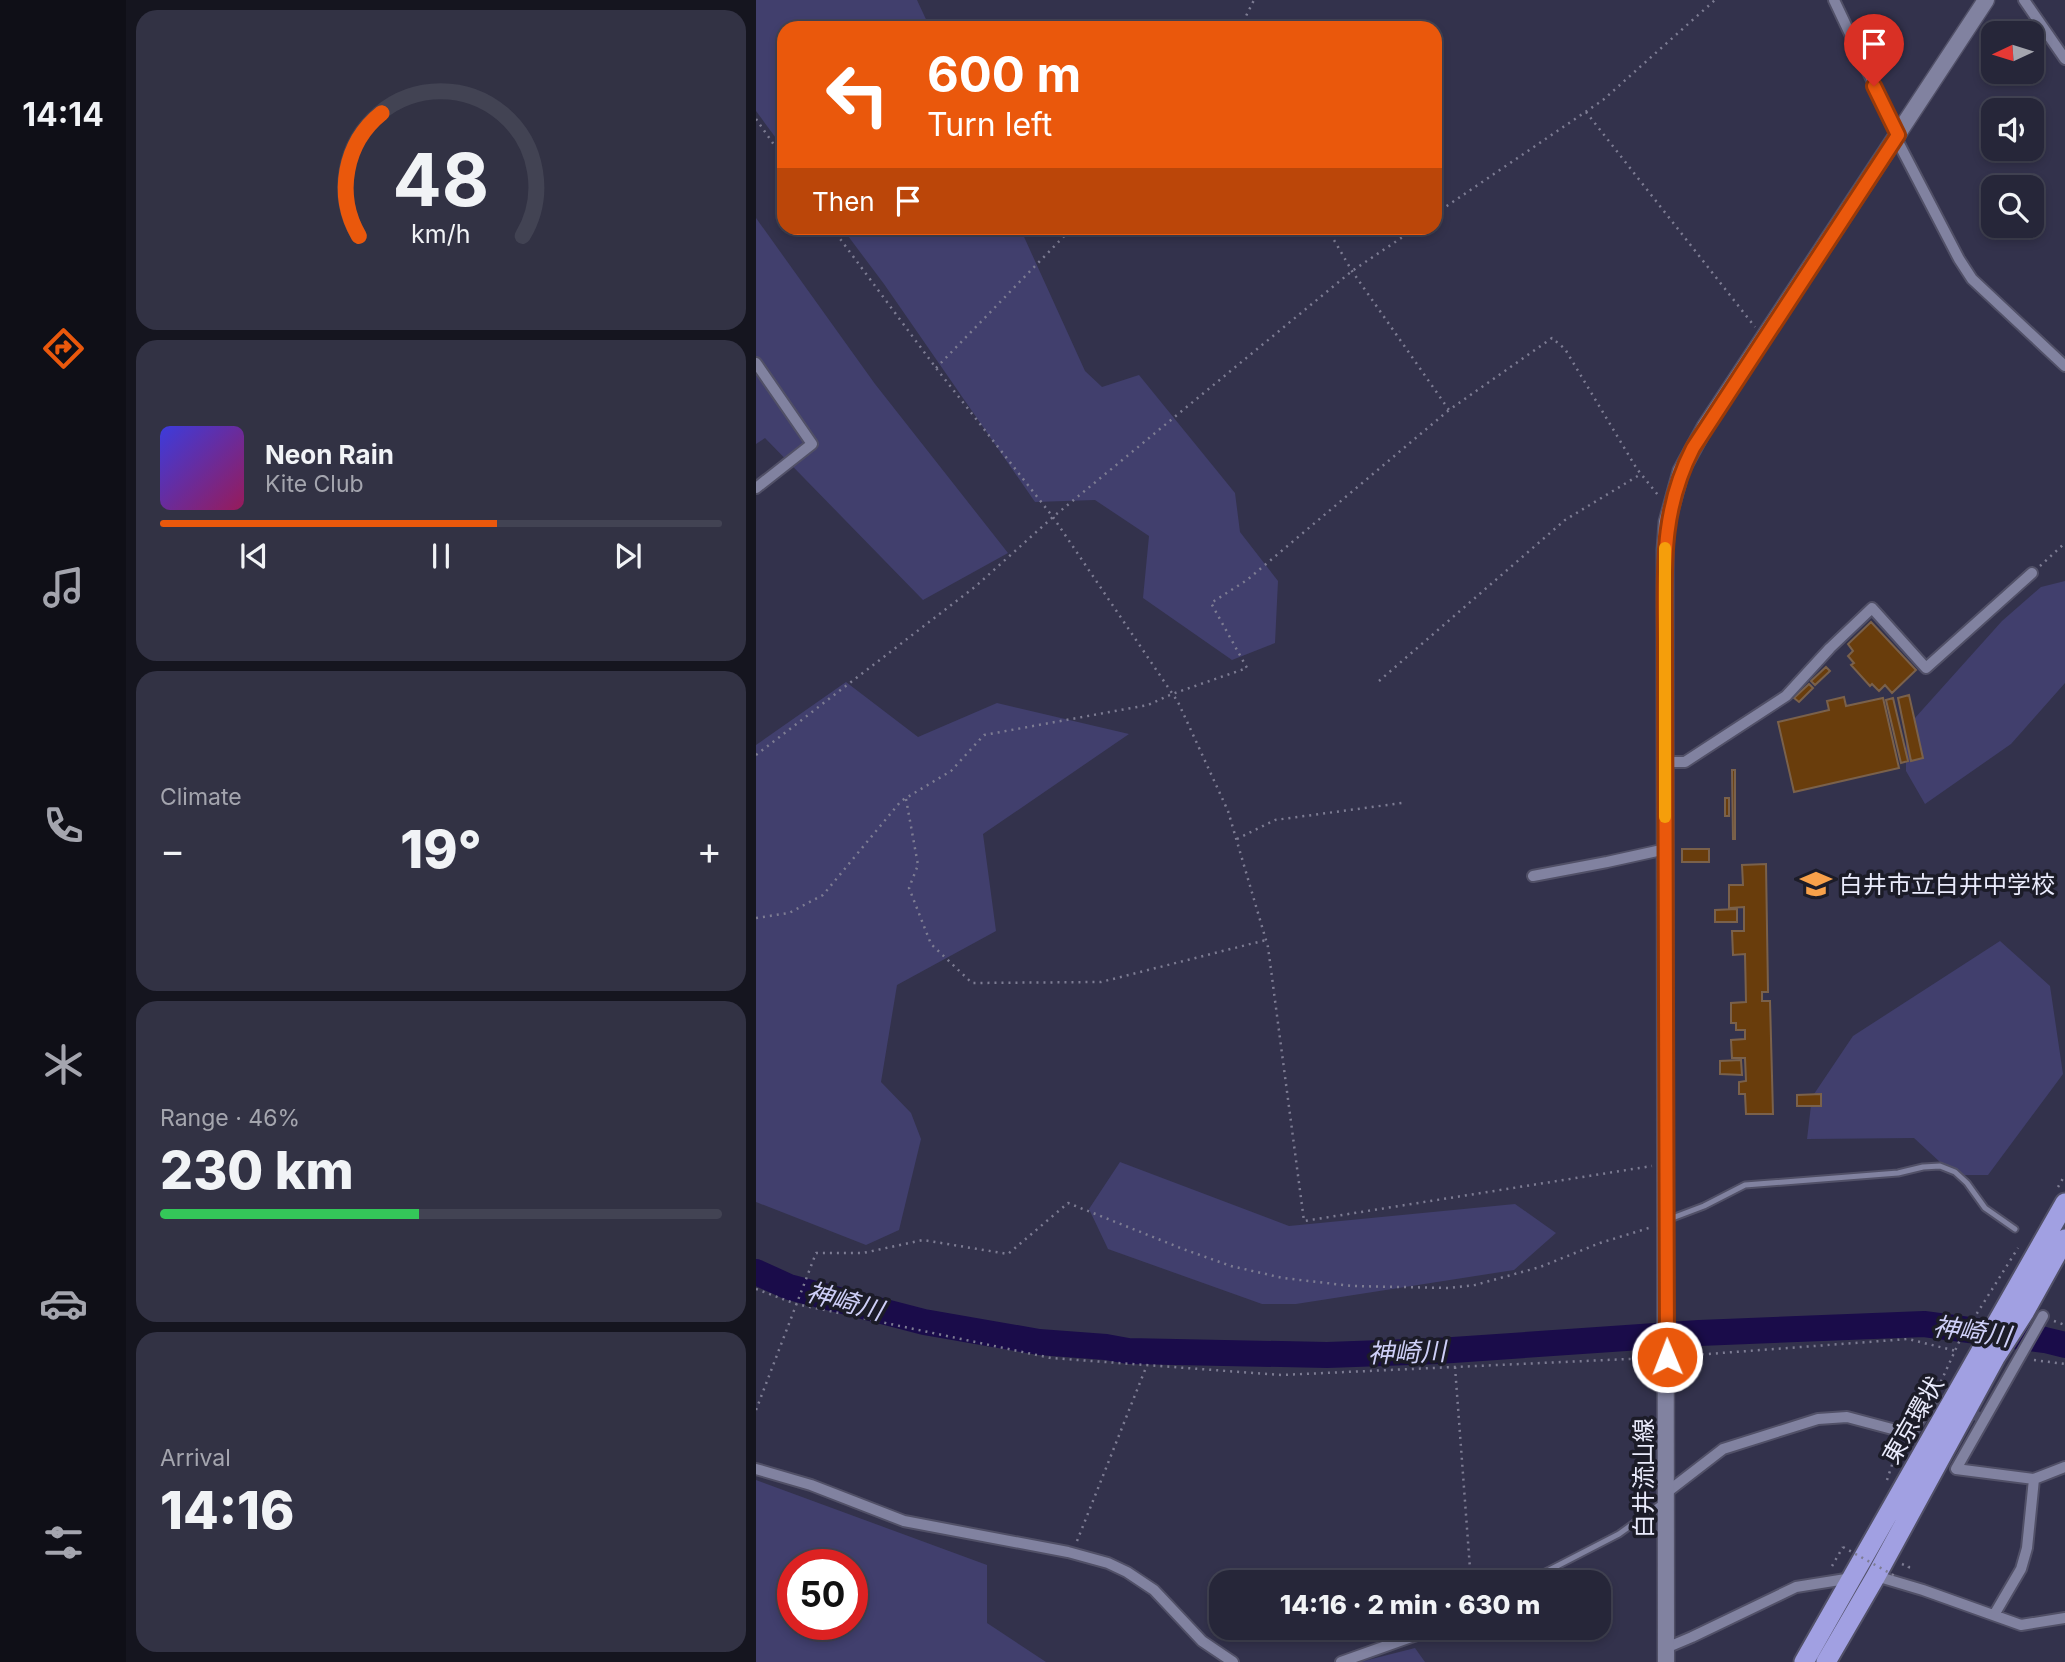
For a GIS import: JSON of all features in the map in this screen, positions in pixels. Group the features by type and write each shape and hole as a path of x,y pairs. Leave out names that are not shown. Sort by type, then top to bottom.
{"highway":[{"name":"東京環状","path":"2024,1312 2065,1203"},
{"name":"東京環状","path":"1804,1662 1851,1578 1988,1354 2024,1312 2065,1239"},
{"name":"東京環状","path":"1826,1662 1885,1576 1988,1354"}],"main road":[{"name":"白井流山線","path":"1666,1655 1665,550 1670,510 1681,471 1693,448 1986,0"}],"street":[{"path":"1834,0 1897,137 1959,259 1972,279 2065,366"},
{"path":"2025,0 2065,59"},
{"path":"756,363 812,444 756,488"},
{"path":"1665,762 1685,762 1786,696 1872,608 1926,668 2032,573"},
{"path":"1533,876 1665,849"},
{"path":"2024,1312 2019,1359 1956,1469 2034,1479 2065,1466"},
{"path":"1666,1497 1723,1449 1818,1419 1847,1417 1910,1434 1933,1397"},
{"path":"756,1469 811,1485 904,1521 1072,1553 1108,1563 1154,1590 1202,1641 1233,1662"},
{"path":"1994,1615 2021,1569 2034,1479"},
{"path":"1666,1655 1692,1637 1796,1587 1851,1578 1885,1576 2021,1625 2065,1618"},
{"path":"1342,1662 1403,1640"}],"lane":[{"path":"1665,1222 1745,1185 1898,1173 1940,1166 1955,1172 1967,1183 1985,1208 2015,1229"},
{"path":"1548,1570 1619,1534 1666,1497"}],"path":[{"path":"1244,21 1254,0"},
{"path":"1442,209 1603,100 1715,0"},
{"path":"1586,112 1764,337"},
{"path":"756,119 777,149"},
{"path":"837,235 936,368 1053,517 1178,702 1228,810 1266,940 1304,1221 1666,1164"},
{"path":"936,368 1065,235"},
{"path":"1331,235 1352,271 1449,410"},
{"path":"756,755 976,586 1053,517 1352,271 1406,235"},
{"path":"756,918 789,913 823,895 901,801 951,771 984,735 1148,705 1247,668 1211,603 1247,580 1449,410 1552,338 1564,349 1641,474 1670,510"},
{"path":"1379,681 1565,520 1641,474"},
{"path":"2032,573 2065,543"},
{"path":"906,798 918,865 909,888 931,944 972,983 1101,982 1266,940"},
{"path":"1237,839 1275,820 1402,803"},
{"path":"756,1410 816,1253 863,1253 923,1240 1008,1254 1068,1203 1183,1250 1231,1266 1283,1278 1352,1286 1449,1288 1475,1285 1540,1267 1600,1243 1665,1222"},
{"path":"756,1289 796,1304 1051,1358 1281,1375 1667,1357 1908,1339 1956,1351"},
{"path":"1933,1397 1959,1342 1981,1306"},
{"path":"2019,1359 2065,1364"},
{"path":"1072,1553 1147,1365"},
{"path":"1455,1367 1471,1570"},
{"path":"1885,1488 1892,1465 1910,1434"},
{"path":"1832,1566 1843,1547 1885,1576"}],"shaded area":[{"path":"756,0 917,0 927,21 777,21 777,140 756,111"},
{"path":"756,218 875,384 1008,553 923,600 765,438 756,444"},
{"path":"847,235 1023,235 1085,371 1102,387 1139,375 1235,493 1240,532 1278,581 1275,643 1232,660 1143,598 1149,536 1095,500 1035,502"},
{"path":"2065,581 2065,683 2011,744 1925,804 1906,771 1906,728 2002,621 2041,587"},
{"path":"846,682 918,737 997,703 1129,734 983,834 996,931 897,985 881,1082 911,1113 921,1139 899,1230 866,1245 756,1202 756,745"},
{"path":"2000,941 2050,986 2063,1074 1988,1175 1954,1175 1914,1138 1807,1139 1812,1097 1853,1036"},
{"path":"1120,1162 1289,1226 1515,1204 1556,1233 1514,1270 1296,1304 1262,1304 1108,1249 1089,1209"},
{"path":"756,1480 987,1565 987,1623 1046,1662 756,1662"},
{"path":"1415,1648 1425,1662 1360,1662"}],"building":[{"path":"1871,622 1916,670 1892,693 1885,685 1879,691 1872,684 1870,686 1851,665 1854,663 1848,656 1853,651 1848,644"},
{"path":"1826,667 1830,671 1815,685 1811,681"},
{"path":"1809,684 1813,688 1799,702 1794,698"},
{"path":"1909,695 1923,758 1911,761 1898,698"},
{"path":"1844,697 1846,706 1883,698 1899,768 1794,792 1778,722 1829,710 1827,701"},
{"path":"1893,698 1908,761 1901,763 1886,700"},
{"path":"1732,770 1735,770 1735,839 1733,839"},
{"path":"1725,798 1729,798 1729,816 1725,816"},
{"path":"1682,849 1709,849 1709,862 1682,862"},
{"path":"1766,864 1768,992 1762,992 1762,1001 1770,1001 1773,1114 1746,1114 1745,1094 1739,1094 1739,1082 1746,1081 1745,1058 1732,1058 1731,1040 1745,1039 1745,1030 1736,1030 1736,1023 1731,1023 1731,1003 1746,1002 1745,954 1733,955 1732,931 1744,931 1744,907 1729,908 1729,885 1743,885 1742,865"},
{"path":"1737,909 1737,922 1715,922 1715,910"},
{"path":"1741,1060 1742,1075 1720,1074 1720,1061"},
{"path":"1821,1094 1821,1106 1797,1106 1797,1095"}],"waterway":[{"name":"神崎川","path":"756,1272 789,1287 924,1322 1039,1342 1128,1351 1327,1355 1438,1351 1699,1333 1924,1324 2065,1345"}],"tunnel":[{"path":"1933,1397 1984,1419"}],"slow traffic":[{"path":"1665,548 1665,817"}],"place":[{"name":"白井市立白井中学校","path":"1816,884"}],"route":[{"path":"1667,1357 1667,522 1681,471 1705,427 1898,135 1874,86"}]}
